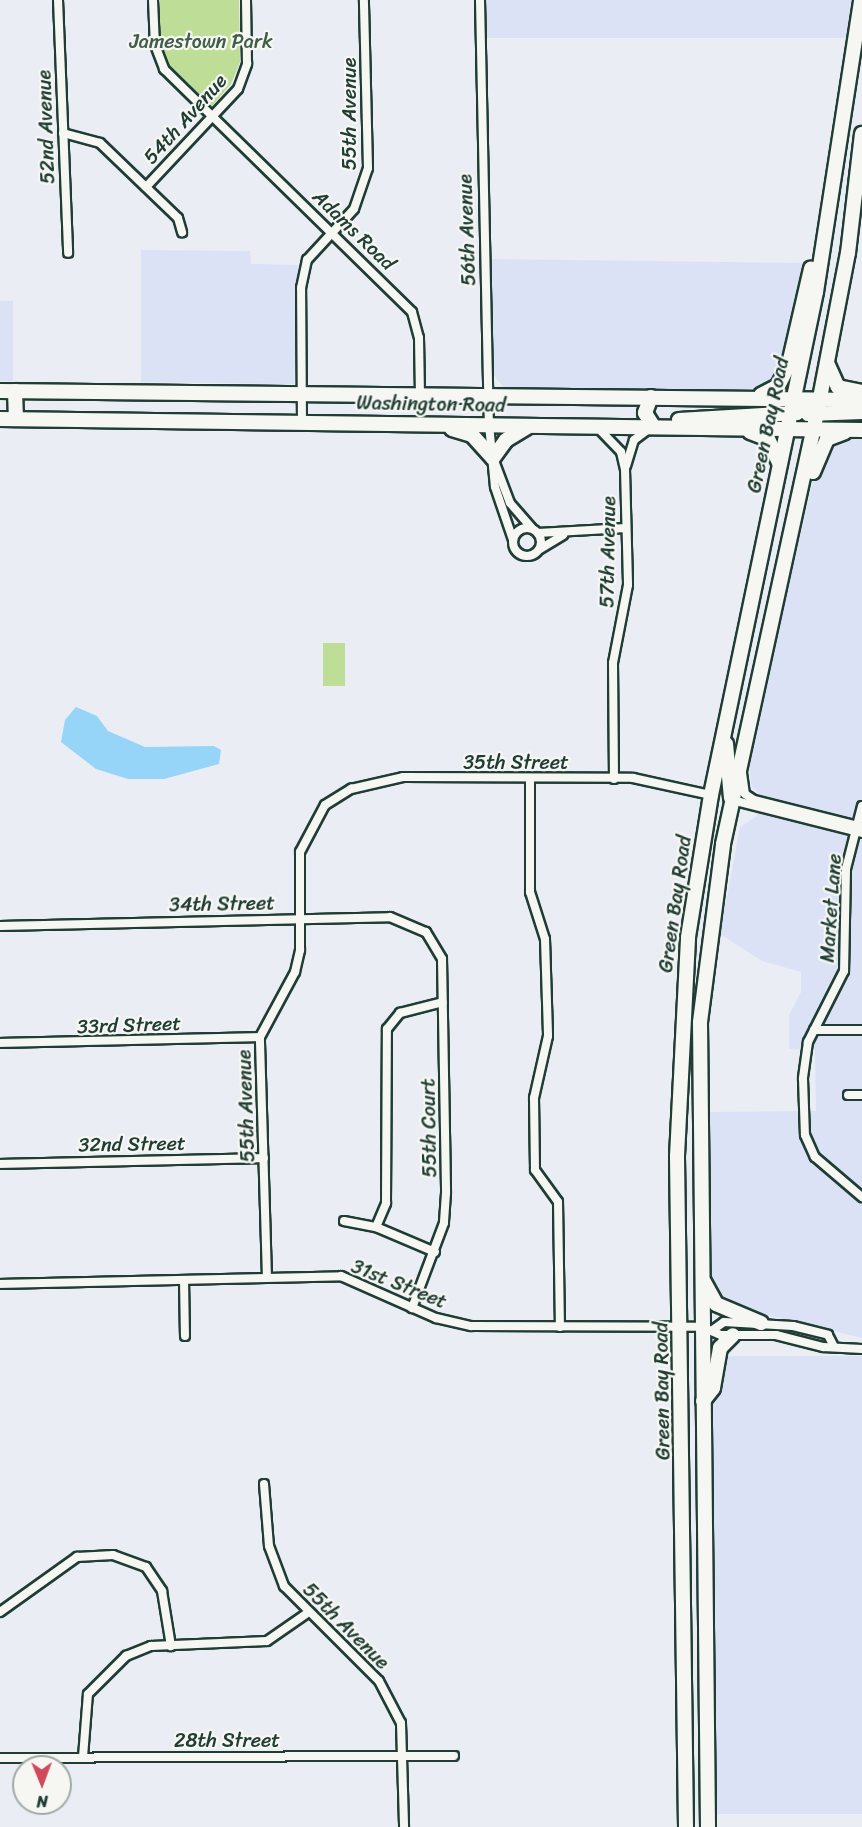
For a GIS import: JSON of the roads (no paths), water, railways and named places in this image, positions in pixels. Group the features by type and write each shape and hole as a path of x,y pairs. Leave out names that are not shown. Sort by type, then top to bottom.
{"main road":[{"name":"Green Bay Road","path":"686,1827 680,1327 680,1035 688,937 711,795 787,429 827,218 861,0"},
{"name":"Green Bay Road","path":"708,1827 703,1401 708,1328 702,1280 700,1022 723,844 828,359 862,134"},
{"path":"749,397 774,390 789,364 827,218"},
{"path":"828,359 834,384 862,392"},
{"name":"Washington Road","path":"0,391 489,397 749,397 862,400"},
{"path":"15,391 16,419"},
{"path":"651,397 645,413 653,426 703,416 790,414 820,398"},
{"path":"787,429 817,412 862,412"},
{"name":"Washington Road","path":"0,419 861,430"},
{"path":"408,423 462,430 493,458 511,436 531,425"},
{"path":"685,426 764,436 772,445 779,468"},
{"path":"784,559 800,528 820,449 831,436 861,430"},
{"path":"724,738 732,800"},
{"path":"711,795 720,800 723,844"},
{"path":"702,1280 716,1304 761,1323"},
{"path":"703,1401 713,1388 720,1348 733,1335"}],"street":[{"name":"52nd Avenue","path":"58,0 68,253"},
{"name":"Adams Road","path":"153,0 154,45 164,69 412,312 419,339 420,395"},
{"name":"54th Avenue","path":"146,187 238,89 247,64 246,0"},
{"name":"55th Avenue","path":"302,422 302,288 307,260 330,231 354,209 368,168 364,0"},
{"name":"56th Avenue","path":"480,0 489,424 495,487 513,540"},
{"path":"63,133 100,143 178,218 182,232"},
{"name":"57th Avenue","path":"592,425 609,436 625,469"},
{"name":"57th Avenue","path":"614,778 613,663 627,597 625,469 634,440 653,426"},
{"name":"56th Avenue","path":"493,458 510,503 535,530"},
{"path":"564,535 525,556 513,540 519,530 564,535 627,528"},
{"path":"535,530 540,549"},
{"path":"741,763 745,794 754,800 859,830"},
{"name":"35th Street","path":"325,805 380,780 614,778 711,795"},
{"path":"530,779 530,892 545,939 548,1036 534,1098 535,1170 558,1202 560,1327"},
{"path":"732,800 859,830"},
{"name":"55th Avenue","path":"267,1278 260,1037 295,972 300,919 300,852 325,805"},
{"name":"Market Lane","path":"862,806 859,830 846,869 844,971 814,1030 805,1056 805,1135 815,1157 862,1197"},
{"name":"34th Street","path":"0,926 390,917 408,921 435,944"},
{"name":"55th Court","path":"412,1308 435,1252 446,1193 443,1002 435,944"},
{"path":"376,1227 386,1203 387,1029 400,1012 443,1002"},
{"path":"814,1030 862,1030"},
{"name":"33rd Street","path":"0,1043 260,1037"},
{"path":"848,1095 862,1095"},
{"name":"32nd Street","path":"0,1164 264,1158"},
{"path":"344,1221 376,1227 435,1252"},
{"name":"31st Street","path":"0,1284 341,1276 412,1308 471,1326 708,1328 733,1335 862,1349"},
{"path":"184,1280 185,1336"},
{"name":"31st Street","path":"708,1328 724,1322 806,1328 828,1335 833,1345"},
{"name":"55th Avenue","path":"264,1484 269,1546 284,1586 306,1614 379,1681 401,1723 404,1827"},
{"path":"0,1612 77,1557 113,1555 146,1567 169,1611 171,1646"},
{"path":"83,1757 88,1694 101,1675 126,1656 151,1646 267,1641 306,1614"},
{"name":"28th Street","path":"0,1758 454,1756"}],"water":[{"path":"76,707 97,716 108,731 145,747 214,746 221,750 219,764 164,779 128,779 96,769 61,742 65,720"}],"park label":[{"name":"Jamestown Park","path":"201,41"}]}
